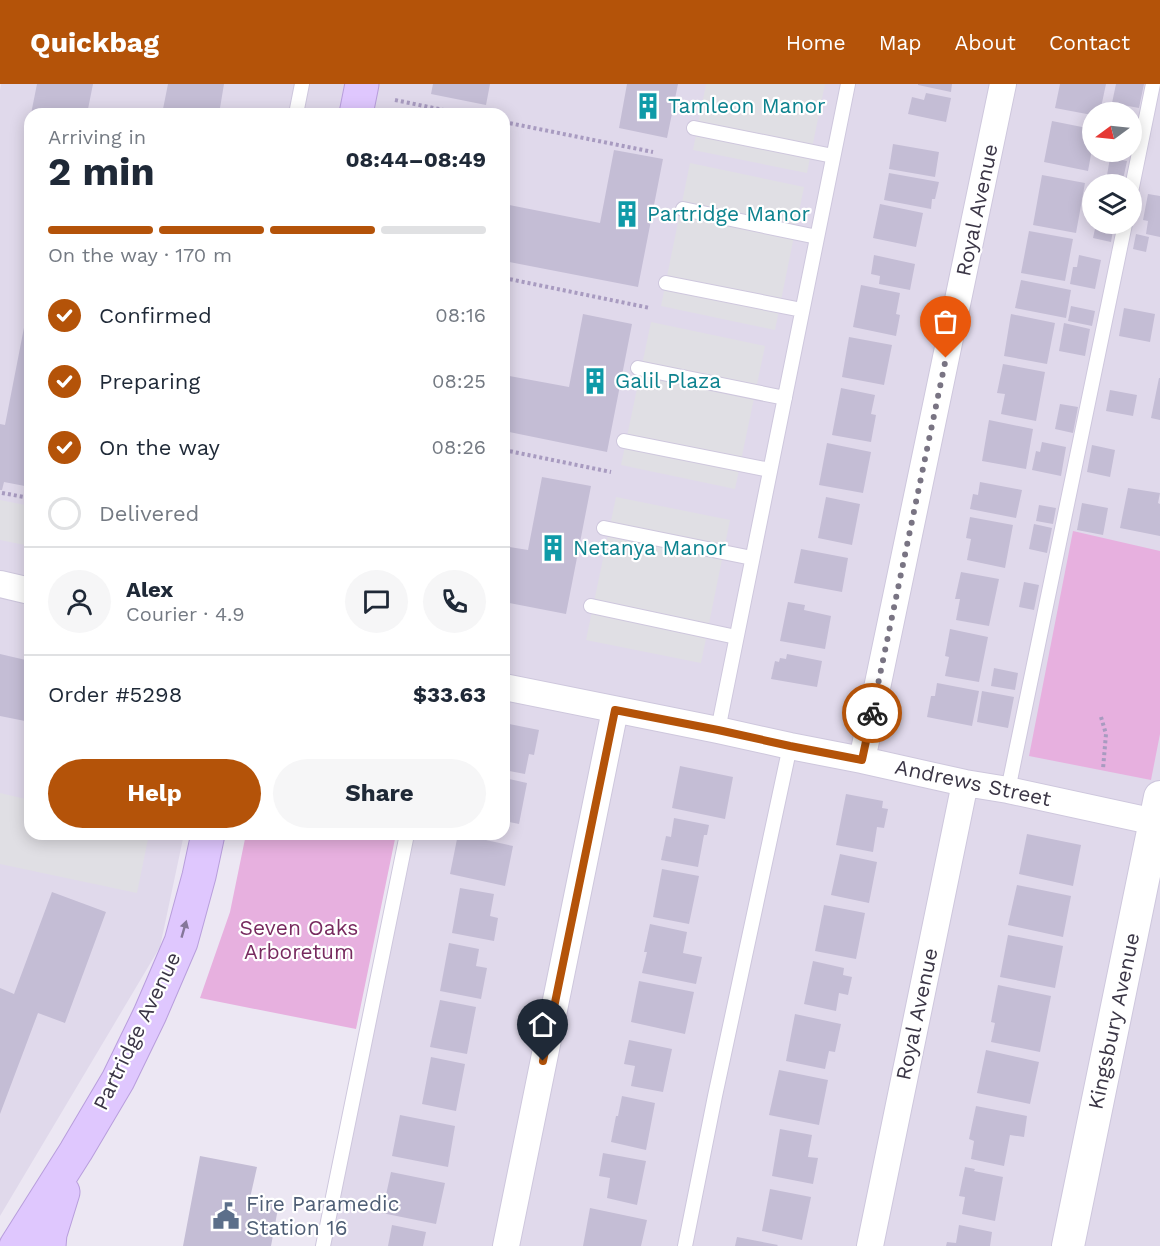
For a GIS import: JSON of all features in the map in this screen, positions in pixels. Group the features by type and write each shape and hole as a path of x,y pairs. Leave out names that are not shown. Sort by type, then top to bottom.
{"main road":[{"name":"Partridge Avenue","path":"16,1246 118,1080 150,1014 181,942 207,840"},
{"path":"49,1246 50,1234 76,1151"}],"street":[{"name":"Royal Avenue","path":"862,760 1003,84"},
{"path":"0,584 24,590"},
{"name":"Andrews Street","path":"510,688 965,783 1158,814"},
{"path":"506,1246 615,710"},
{"name":"Royal Avenue","path":"870,1246 965,783"},
{"name":"Kingsbury Avenue","path":"1068,1246 1158,814"}],"lane":[{"path":"297,108 302,84"},
{"path":"718,730 848,84"},
{"path":"1135,174 1153,84"},
{"path":"694,128 833,156"},
{"path":"683,209 817,237"},
{"path":"1008,790 1123,234"},
{"path":"666,283 802,310"},
{"path":"638,368 785,398"},
{"path":"624,441 770,470"},
{"path":"604,528 753,558"},
{"path":"591,606 736,638"},
{"path":"685,1246 717,1084 790,746"},
{"path":"323,1246 406,840"}],"path":[{"path":"395,100 434,108"},
{"path":"510,123 653,152"},
{"path":"510,279 650,308"},
{"path":"510,451 611,472"},
{"path":"2,493 24,497"},
{"path":"1101,717 1106,734 1103,769"}],"shaded area":[{"path":"1,84 1160,84 1160,1246 327,1246 406,840 510,840 510,108 24,108 24,840 183,840 160,947 0,1216"},
{"path":"706,84 825,84 807,173 693,150"},
{"path":"690,163 804,187 775,330 661,306"},
{"path":"651,322 765,346 735,489 621,465"},
{"path":"616,497 730,520 701,663 586,640"},
{"path":"0,500 24,505 24,545 0,540"},
{"path":"0,793 24,799 24,840 148,840 137,893 0,864"}],"green space":[{"path":"1073,531 1160,551 1160,734 1151,780 1029,756"},
{"name":"Seven Oaks Arboretum","path":"245,840 395,840 356,1029 200,998 230,912"}],"building":[{"path":"37,84 93,84 88,108 32,108"},
{"path":"168,84 224,84 220,108 163,108"},
{"path":"433,84 490,84 486,105 431,94"},
{"name":"Tamleon Manor","path":"627,84 678,84 667,138 619,128"},
{"path":"918,84 952,84 951,92"},
{"path":"1060,84 1106,84 1102,102 1082,102 1082,113 1055,108"},
{"path":"1116,84 1144,84 1140,102 1112,102"},
{"path":"926,93 951,98 946,122 908,114 912,97 924,100"},
{"path":"1052,121 1082,127 1082,162 1090,162 1088,171 1044,162"},
{"path":"893,144 939,152 935,177 889,169"},
{"name":"Partridge Manor","path":"614,150 663,159 638,287 510,262 510,205 600,223"},
{"path":"1109,162 1127,162 1124,174 1107,174"},
{"path":"889,173 939,182 935,199 932,199 931,209 884,200"},
{"path":"1042,175 1082,182 1082,200 1076,233 1033,225"},
{"path":"1148,194 1160,196 1160,237 1146,234 1148,221 1143,220"},
{"path":"880,204 923,213 916,247 873,238"},
{"path":"1029,231 1073,239 1065,281 1021,273"},
{"path":"1094,234 1112,234 1111,242 1093,238"},
{"path":"1136,234 1149,237 1146,252 1133,249"},
{"path":"874,255 915,264 910,290 879,284 880,276 871,274"},
{"path":"1079,255 1101,260 1095,289 1070,284 1073,267 1077,267"},
{"path":"1021,280 1071,290 1066,318 1015,308"},
{"path":"861,285 900,293 896,314 900,315 896,336 853,327"},
{"path":"1071,306 1095,311 1092,326 1068,321"},
{"path":"1124,308 1155,314 1150,342 1119,336"},
{"name":"Galil Plaza","path":"583,314 632,324 607,452 510,432 510,376 569,387"},
{"path":"1011,314 1055,323 1047,364 1004,356"},
{"path":"1064,323 1090,329 1085,356 1059,351"},
{"path":"24,328 24,486 4,482 0,490 0,424 5,425"},
{"path":"849,337 892,345 884,385 842,377"},
{"path":"1003,364 1045,372 1036,421 1001,414 1005,394 997,393"},
{"path":"1160,378 1160,420 1151,418"},
{"path":"841,388 875,395 871,414 876,415 871,442 832,435"},
{"path":"1110,390 1137,395 1133,416 1106,411"},
{"path":"1060,404 1078,407 1073,433 1055,429"},
{"path":"989,420 1033,429 1026,469 982,461"},
{"path":"1042,442 1066,447 1061,476 1032,470 1036,451 1040,452"},
{"path":"827,443 871,452 863,493 819,485"},
{"path":"1092,445 1115,450 1110,477 1087,472"},
{"name":"Netanya Manor","path":"542,477 591,486 566,614 510,603 510,547 528,550"},
{"path":"980,482 1022,490 1016,518 970,509 973,494 978,495"},
{"path":"1128,488 1160,493 1158,503 1160,504 1160,536 1120,528"},
{"path":"826,497 860,504 852,545 818,538"},
{"path":"1082,503 1108,508 1103,535 1077,530"},
{"path":"1039,505 1056,508 1053,524 1036,521"},
{"path":"970,517 1013,525 1005,568 967,560 971,539 966,538"},
{"path":"1034,524 1052,528 1047,553 1029,549"},
{"path":"801,549 848,558 842,592 794,583"},
{"path":"961,572 999,579 989,626 956,620 960,599 955,599"},
{"path":"1024,582 1039,585 1034,610 1019,607"},
{"path":"788,602 805,605 804,610 831,616 825,649 780,641"},
{"path":"950,629 988,637 979,682 945,676 949,657 945,656"},
{"path":"0,654 24,660 24,721 0,716"},
{"path":"787,654 822,661 817,687 771,679 775,661 779,662 780,658 786,659"},
{"path":"994,668 1018,673 1015,690 991,686"},
{"path":"937,683 979,691 972,726 927,717 931,696 935,696"},
{"path":"982,691 1014,697 1008,728 977,722"},
{"path":"510,724 539,730 534,755 529,754 525,774 510,771"},
{"path":"680,766 733,777 725,819 672,808"},
{"path":"510,779 527,783 519,824 510,822"},
{"path":"846,794 883,801 882,808 888,809 884,828 877,827 873,852 836,845"},
{"path":"674,818 709,825 707,835 704,835 698,867 661,860 666,836 671,837"},
{"path":"1027,834 1081,845 1073,886 1019,874"},
{"path":"457,840 486,840 513,846 505,886 450,874"},
{"path":"840,854 877,862 869,903 831,895"},
{"path":"662,869 699,876 689,924 653,917"},
{"path":"1017,885 1071,896 1063,937 1008,925"},
{"path":"460,888 494,894 490,916 498,918 494,941 452,933"},
{"path":"52,892 106,912 65,1023 38,1013 0,1114 0,988 14,994"},
{"path":"824,905 865,913 856,959 815,951"},
{"path":"650,924 687,932 683,953 702,957 696,984 642,973"},
{"path":"1008,935 1063,946 1055,988 1000,977"},
{"path":"449,943 479,949 476,966 487,968 481,999 440,991"},
{"path":"813,961 844,968 843,975 852,977 848,995 839,993 836,1011 804,1004"},
{"path":"639,981 694,992 685,1034 631,1022"},
{"path":"998,985 1051,996 1040,1052 991,1042 995,1023 991,1022"},
{"path":"440,1000 476,1007 467,1054 430,1047"},
{"path":"795,1014 841,1024 835,1052 829,1051 825,1069 786,1061"},
{"path":"629,1040 672,1049 663,1092 631,1086 635,1066 624,1064"},
{"path":"986,1050 1039,1062 1030,1104 977,1093"},
{"path":"431,1057 465,1064 456,1111 422,1104"},
{"path":"779,1070 828,1080 819,1125 769,1115"},
{"path":"622,1096 655,1103 646,1150 611,1142"},
{"path":"976,1106 1027,1116 1024,1137 1010,1135 1004,1166 971,1159 974,1141 969,1139"},
{"path":"400,1115 455,1126 448,1167 392,1156"},
{"path":"780,1129 812,1135 808,1157 818,1158 813,1184 772,1176"},
{"path":"603,1153 646,1161 637,1205 607,1198 610,1178 599,1176"},
{"path":"200,1156 257,1167 250,1198 279,1203 271,1246 183,1246"},
{"path":"965,1167 1003,1177 995,1221 962,1214 965,1197 959,1196"},
{"path":"391,1172 445,1183 436,1224 382,1213"},
{"path":"770,1189 811,1197 802,1240 762,1231"},
{"path":"590,1208 647,1220 641,1246 583,1246"},
{"path":"392,1225 426,1232 423,1246 388,1246"},
{"path":"959,1225 992,1232 990,1246 946,1246 947,1242 956,1243"},
{"path":"737,1237 778,1245 735,1246"}],"way so far":[{"path":"872,713 946,358"}],"place":[{"name":"Tamleon Manor","path":"648,106"},
{"name":"Partridge Manor","path":"627,214"},
{"name":"Galil Plaza","path":"595,381"},
{"name":"Netanya Manor","path":"553,548"},
{"name":"Fire Paramedic Station 16","path":"226,1216"}],"route":[{"path":"543,1061 615,710 862,760 872,713"}]}
